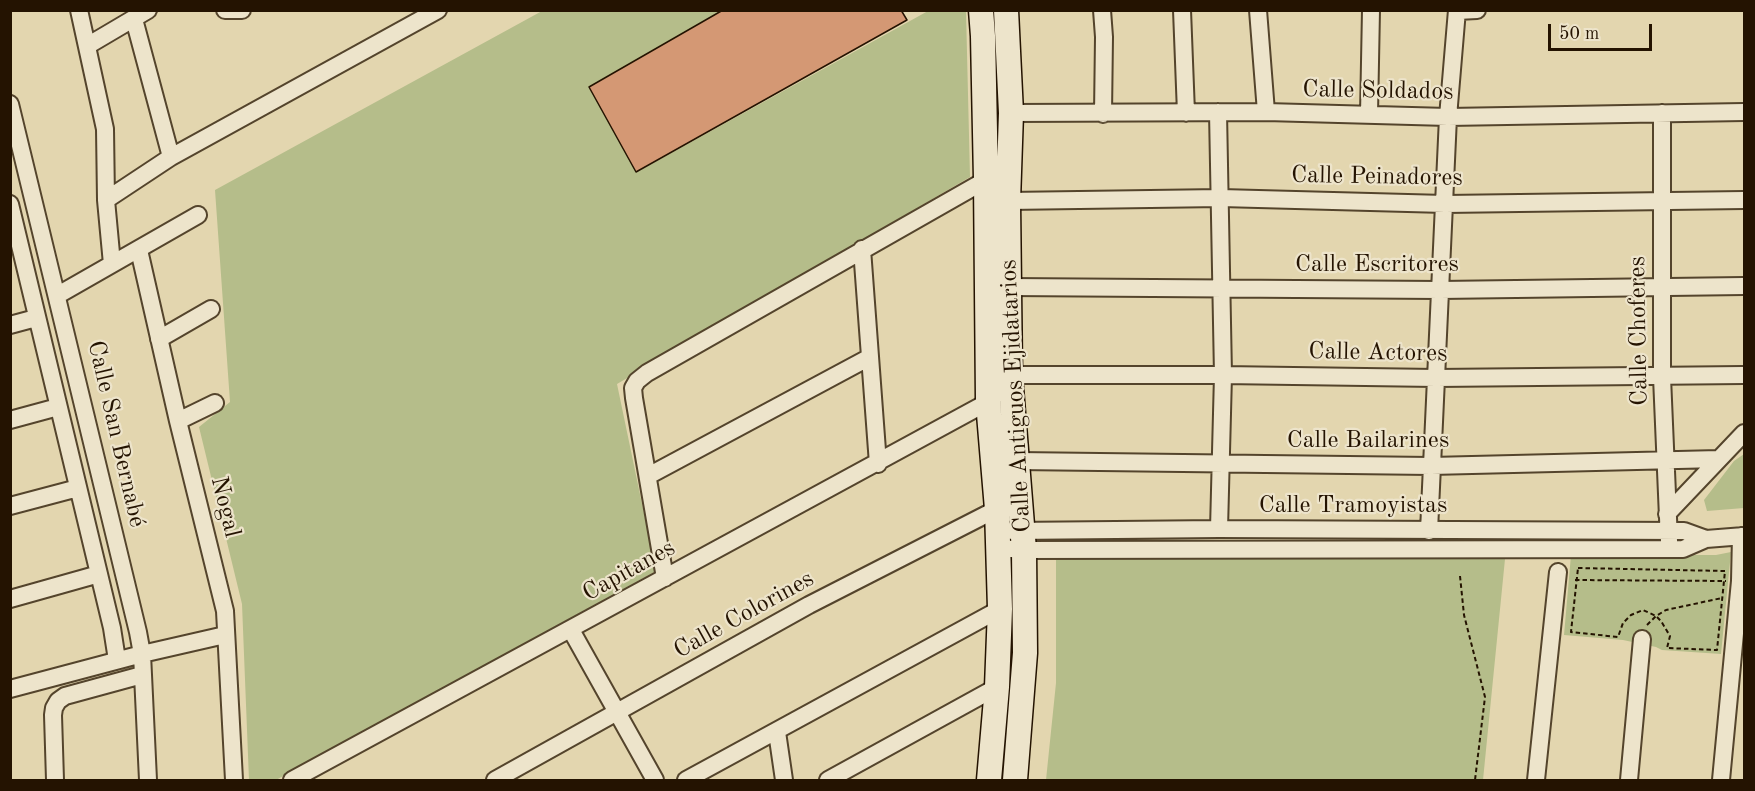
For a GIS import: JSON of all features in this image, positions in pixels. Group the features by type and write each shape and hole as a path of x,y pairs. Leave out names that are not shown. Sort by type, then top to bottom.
{"street":[{"path":"79,10 105,129 106,200 112,264"},
{"path":"225,10 242,10"},
{"path":"106,200 171,157 438,10"},
{"name":"Calle Antiguos Ejidatarios","path":"981,10 986,180 988,402 998,529 1000,609 997,687 989,780"},
{"name":"Calle Antiguos Ejidatarios","path":"1006,10 1011,113 1008,201 1010,375 1024,541 1025,653 1015,780"},
{"path":"1102,10 1103,114"},
{"path":"1182,10 1186,112"},
{"path":"1258,10 1266,112"},
{"path":"1368,114 1371,10"},
{"path":"1429,531 1448,117 1457,11 1477,10"},
{"path":"87,46 141,15 171,157"},
{"name":"Calle San Bernabé","path":"10,104 16,145 58,295 138,632 142,654 148,780"},
{"path":"1218,112 1223,375 1219,529"},
{"name":"Calle Soldados","path":"1011,113 1266,112 1448,117 1744,112"},
{"name":"Calle Choferes","path":"1662,113 1662,377 1670,549"},
{"path":"665,578 633,388 637,381 647,373 862,249 986,180"},
{"name":"Calle Peinadores","path":"1008,201 1221,198 1445,204 1744,200"},
{"name":"Calle San Bernabé","path":"10,204 14,233 99,574 117,660"},
{"path":"58,295 198,216"},
{"path":"862,249 878,464"},
{"name":"Nogal","path":"139,250 178,422 221,588 225,611 234,780"},
{"name":"Calle Escritores","path":"1009,287 1440,290 1744,286"},
{"path":"159,339 211,309"},
{"path":"10,325 36,318"},
{"path":"648,477 870,357"},
{"name":"Calle Actores","path":"1010,375 1436,378 1744,375"},
{"name":"Capitanes","path":"292,780 878,464 988,402"},
{"path":"178,422 215,403"},
{"path":"10,420 58,407"},
{"path":"1667,514 1744,433"},
{"name":"Calle Bailarines","path":"1017,461 1431,466 1719,459"},
{"path":"10,506 78,488"},
{"name":"Calle Colorines","path":"495,780 809,605 998,529 1021,503"},
{"name":"Calle Tramoyistas","path":"998,529 1024,541 1670,549 1683,549 1706,539 1743,536"},
{"name":"Calle Tramoyistas","path":"1024,541 1219,529 1684,531 1706,539"},
{"path":"1721,780 1732,588 1743,536"},
{"path":"10,599 99,574"},
{"path":"1536,780 1557,576"},
{"path":"691,779 1000,609"},
{"path":"571,630 655,780"},
{"path":"10,689 117,660 225,635"},
{"path":"1629,780 1642,639"},
{"path":"55,780 52,716 58,701 65,696 142,675"},
{"path":"828,780 997,687"},
{"path":"777,732 784,780"}],"path":[{"path":"1578,568 1725,571 1732,588 1717,650 1667,648 1670,636 1661,621 1643,610 1631,615 1623,623 1618,637 1571,632 1576,580 1578,568"},
{"path":"1460,576 1464,615 1485,697 1475,780"},
{"path":"1557,576 1576,580 1732,588"},
{"path":"1642,639 1647,625 1656,616 1732,588"}],"green space":[{"path":"542,11 725,11 589,87 637,172 928,11 966,11 970,177 617,384 656,571 276,780 249,780 242,604 199,427 230,402 215,190"},
{"path":"1744,454 1744,508 1707,511 1704,500 1734,461"},
{"path":"1731,552 1721,654 1662,650 1623,640 1564,635 1571,555 1716,555"},
{"path":"1056,555 1505,559 1483,780 1046,780 1056,683"}],"building":[{"path":"723,10 901,10 907,20 636,172 589,87"}]}
